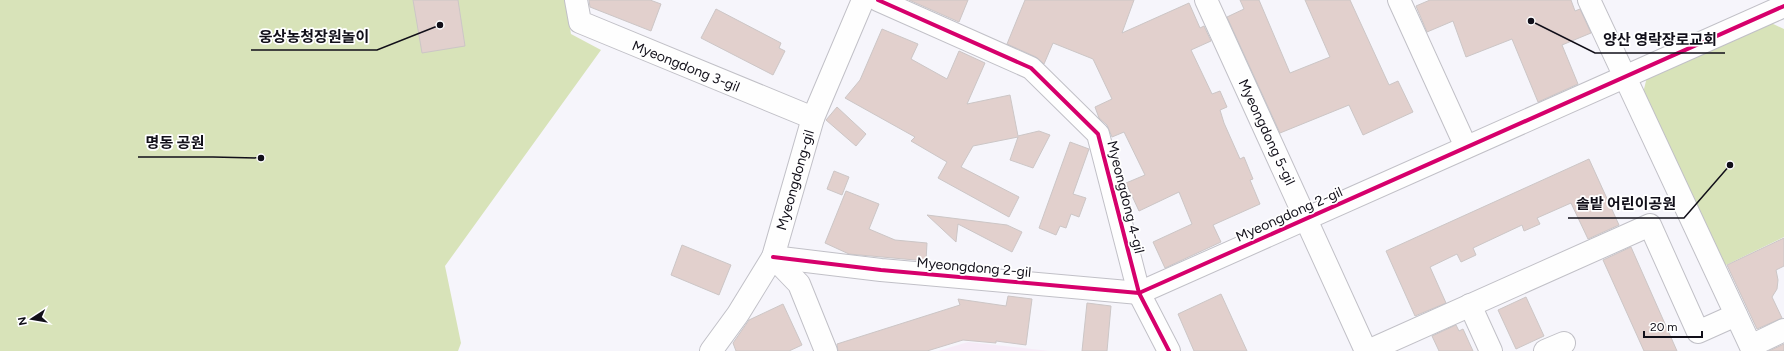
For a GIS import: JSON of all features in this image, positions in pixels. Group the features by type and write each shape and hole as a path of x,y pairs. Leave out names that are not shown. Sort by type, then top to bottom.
{"street":[{"name":"Myeongdong 3-gil","path":"576,0 580,22 813,118"},
{"name":"Myeongdong-gil","path":"711,351 738,314 773,257 813,118 863,0"},
{"name":"Myeongdong 4-gil","path":"878,0 1031,68 1098,134 1139,293 1169,351"},
{"name":"Myeongdong 5-gil","path":"1206,0 1367,351"},
{"path":"1399,0 1466,147"},
{"path":"1589,0 1752,349 1784,330"},
{"path":"1782,0 1784,6"},
{"name":"Myeongdong 2-gil","path":"773,257 881,270 1139,293 1784,6"},
{"path":"1367,351 1650,225 1698,332 1736,315"},
{"path":"773,257 799,284 826,351"},
{"path":"1470,305 1491,351"}],"shaded area":[{"path":"968,342 1050,351 938,351"}],"green space":[{"path":"0,0 565,0 571,34 601,50 445,266 461,343 458,351 0,351"},
{"path":"1769,22 1784,29 1784,237 1722,267 1643,93 1647,77"}],"building":[{"path":"413,0 458,0 465,46 422,53"},
{"path":"589,0 650,0 661,4 651,31 590,7"},
{"path":"909,0 968,0 959,22"},
{"path":"1025,0 1134,0 1122,33 1189,3 1200,28 1204,26 1211,41 1191,50 1212,94 1220,91 1227,107 1220,110 1224,123 1240,159 1244,157 1253,179 1250,180 1260,204 1213,225 1221,242 1165,268 1153,242 1192,224 1179,192 1139,211 1126,183 1145,175 1124,132 1112,137 1107,125 1099,118 1095,107 1112,99 1093,59 1053,43 1044,64 1036,57 1007,44"},
{"path":"1240,0 1259,0 1290,73 1330,57 1305,0 1350,0 1389,85 1398,81 1413,112 1363,135 1349,105 1280,133 1227,17 1244,9"},
{"path":"1430,0 1571,0 1575,11 1580,9 1591,33 1562,45 1578,84 1538,102 1512,39 1466,57 1453,21 1427,32 1416,6"},
{"path":"716,9 781,43 779,48 785,51 773,75 701,38"},
{"path":"882,29 918,44 911,59 947,79 959,51 985,63 967,104 1010,95 1018,136 1039,131 1050,135 1033,168 1010,160 1018,137 973,146 961,167 1019,197 1009,217 938,178 947,162 911,141 915,137 845,98 860,80"},
{"path":"837,107 866,134 856,146 826,120"},
{"path":"1070,142 1089,149 1073,194 1086,198 1079,217 1071,214 1066,228 1060,226 1056,235 1039,228"},
{"path":"1589,159 1619,225 1588,239 1571,203 1537,218 1540,224 1524,231 1522,225 1473,248 1476,255 1461,262 1457,254 1430,267 1446,303 1415,316 1386,251"},
{"path":"834,171 849,177 842,195 827,189"},
{"path":"846,191 879,204 869,229 895,240 927,243 926,261 849,254 825,243"},
{"path":"927,215 1007,225 1022,232 1012,252 958,224 956,242"},
{"path":"1784,238 1784,266 1776,270 1778,280 1777,289 1772,297 1782,318 1757,329 1727,265"},
{"path":"682,245 731,265 719,295 671,275"},
{"path":"1631,247 1677,351 1644,351 1603,260"},
{"path":"1221,294 1247,351 1194,351 1178,314"},
{"path":"1008,296 1032,299 1026,345 996,341 996,343 963,340 927,351 838,351 837,344 960,305 958,299 1006,306"},
{"path":"1526,297 1544,336 1516,349 1498,310"},
{"path":"1087,303 1111,306 1107,351 1082,351"},
{"path":"783,304 802,345 789,351 736,351 733,343 749,320"},
{"path":"1456,325 1459,331 1463,329 1473,351 1439,351 1432,336"},
{"path":"1784,344 1784,351 1769,351"}],"cycle path":[{"path":"878,0 1031,68 1098,134 1139,293 1169,351"},
{"path":"773,257 881,270 1139,293 1784,6"}],"place":[{"name":"양산 영락장로교회","path":"1531,21"},
{"name":"웅상농청장원놀이","path":"440,25"},
{"name":"명동 공원","path":"261,158"},
{"name":"솔밭 어린이공원","path":"1730,165"}]}
